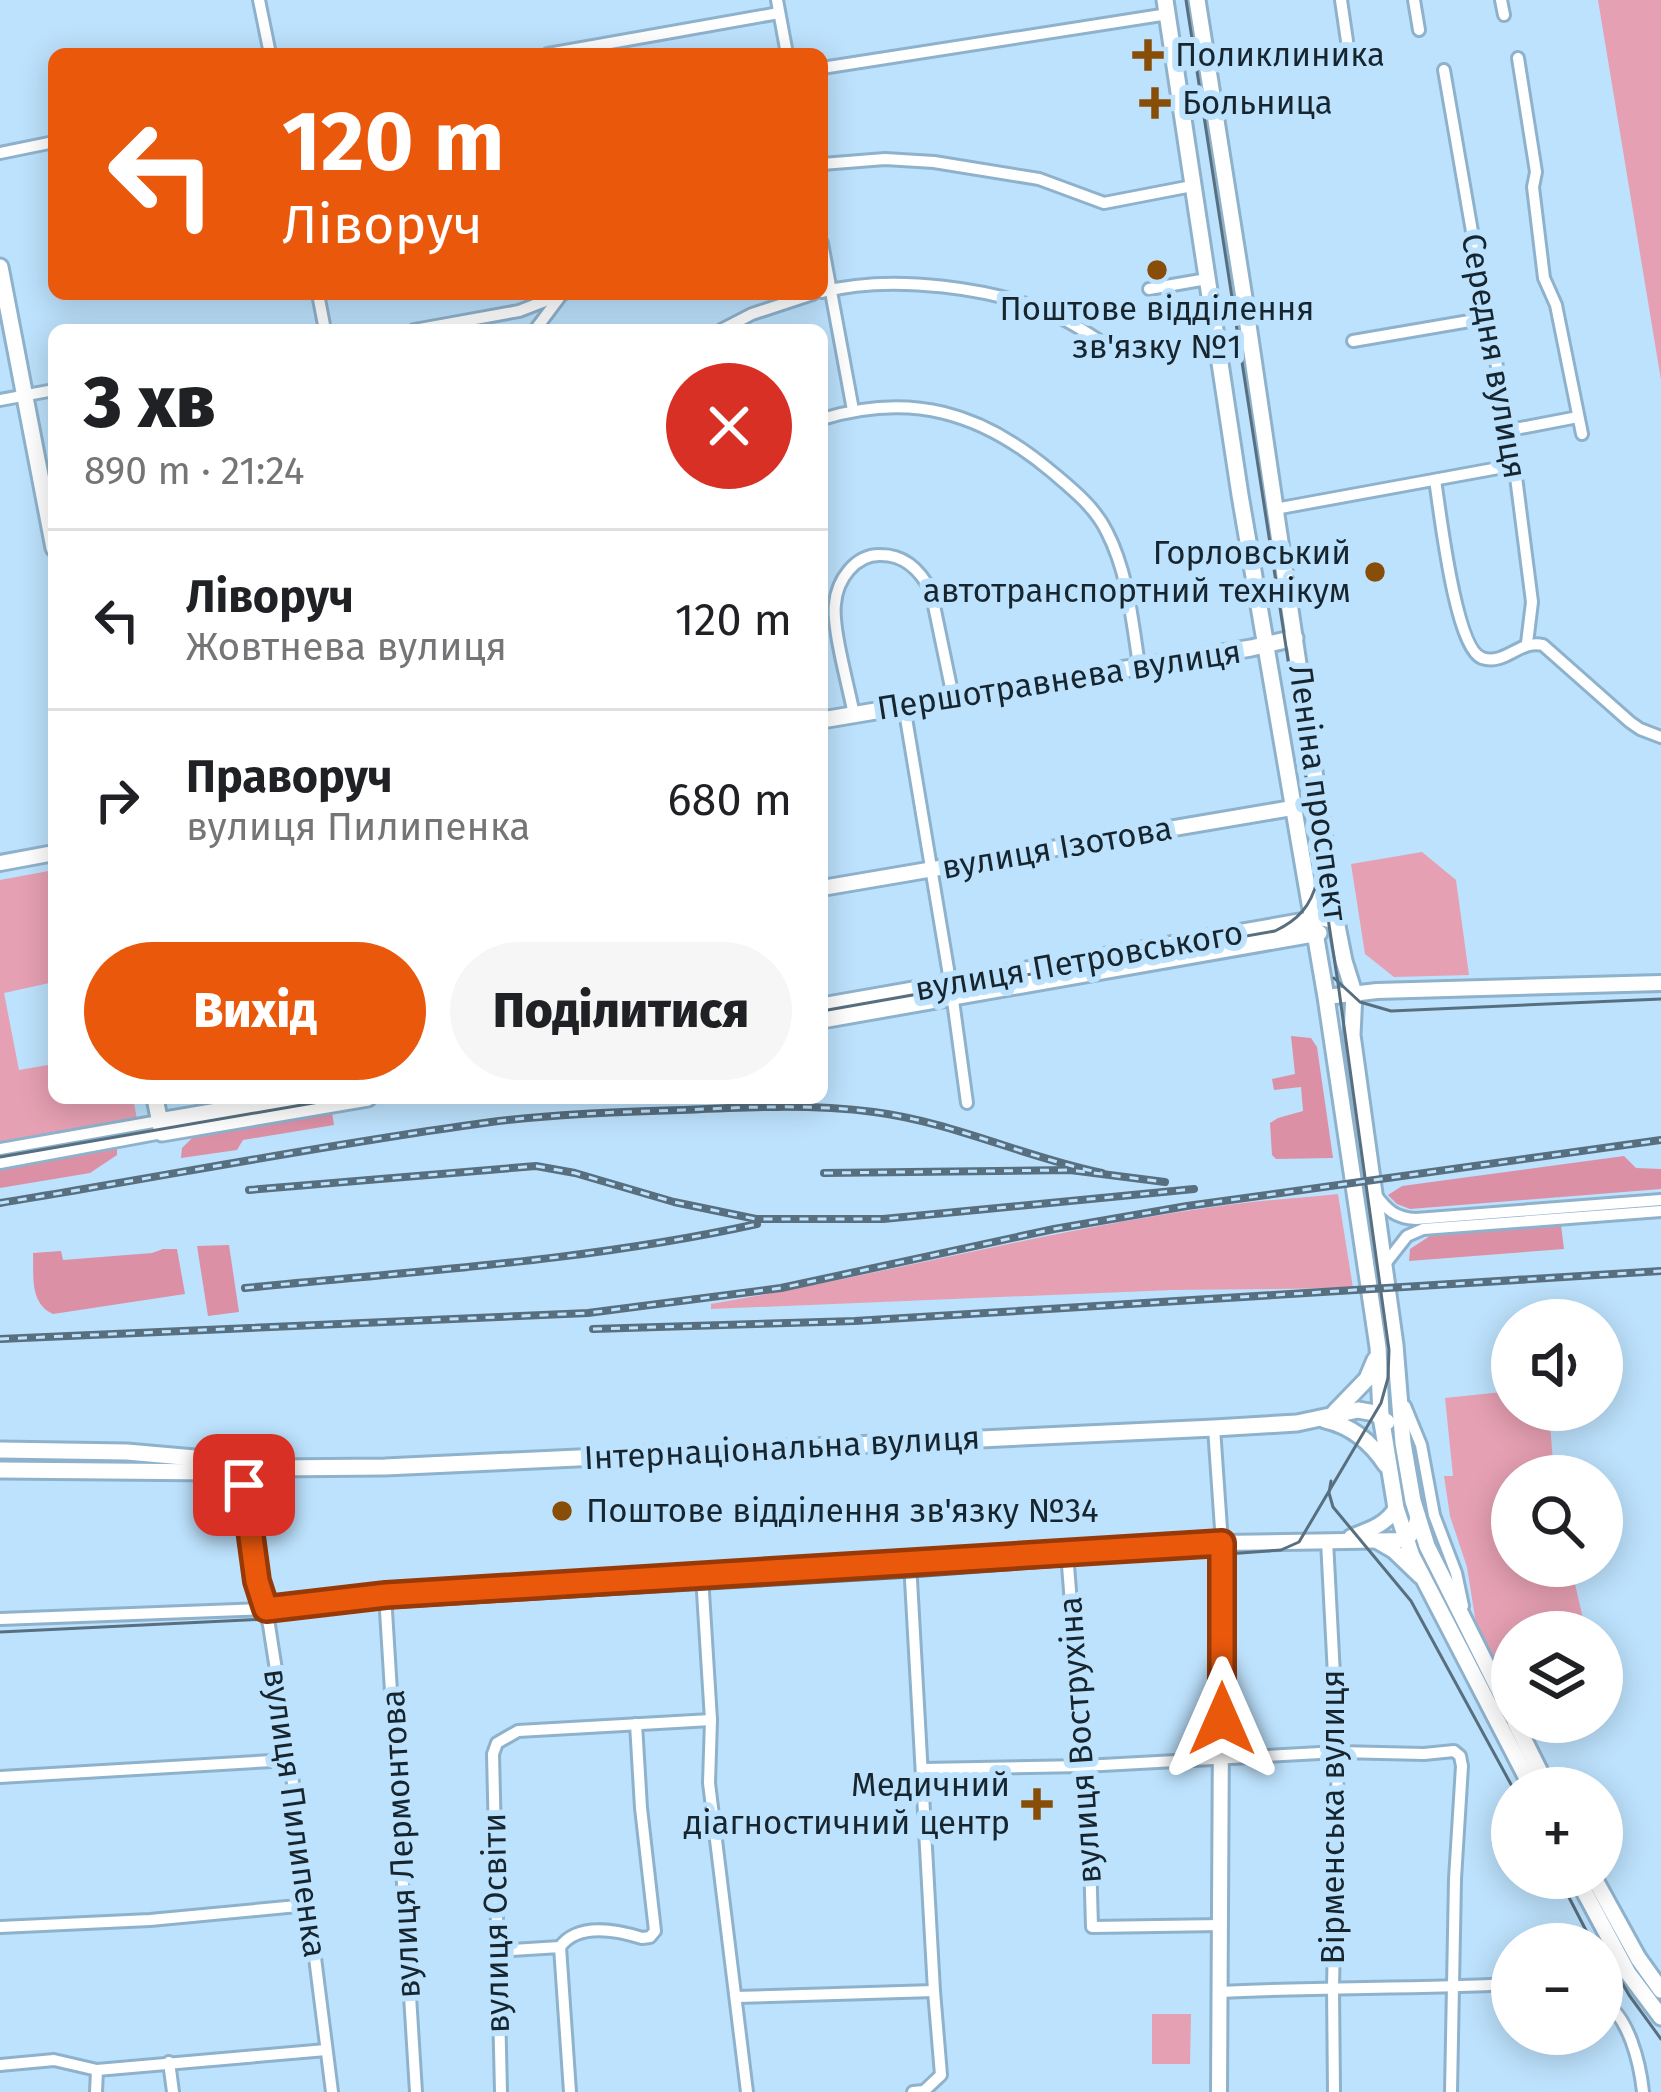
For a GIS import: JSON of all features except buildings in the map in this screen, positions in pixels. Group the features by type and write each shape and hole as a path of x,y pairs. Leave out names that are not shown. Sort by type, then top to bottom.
{"main road":[{"name":"Леніна проспект","path":"1197,0 1336,921 1354,1000 1352,1035 1403,1444 1427,1546 1491,1673"},
{"name":"Леніна проспект","path":"1166,7 1240,495 1326,997 1378,1347 1388,1469 1406,1540 1521,1767"},
{"path":"0,267 48,516"},
{"name":"Першотравнева вулиця","path":"828,719 1295,638"},
{"name":"вулиця Петровського","path":"828,1019 951,991 1314,927 1328,918 1336,921"},
{"name":"вулиця Петровського","path":"828,1005 951,991"},
{"path":"156,1104 160,1127"},
{"path":"160,1127 266,1104"},
{"path":"160,1127 325,1104"},
{"path":"1322,1419 1339,1410 1366,1379 1378,1347"},
{"path":"1347,1426 1368,1424 1381,1416 1397,1390"},
{"name":"Інтернаціональна вулиця","path":"0,1450 127,1452 272,1468 385,1467 1214,1428 1322,1419 1358,1410 1381,1416"},
{"path":"1381,1416 1403,1444"},
{"name":"Інтернаціональна вулиця","path":"1322,1419 1347,1426"},
{"path":"1347,1426 1376,1450 1388,1469"},
{"name":"Інтернаціональна вулиця","path":"0,1470 216,1472 242,1465"},
{"path":"1588,1899 1628,1973 1661,2017"},
{"path":"1606,1899 1661,1990"}],"street":[{"path":"260,0 269,48"},
{"path":"1341,0 1347,40"},
{"path":"1414,0 1420,30"},
{"path":"1502,0 1504,15"},
{"path":"577,48 778,7 786,48"},
{"path":"828,67 1166,7"},
{"path":"1518,58 1536,172 1533,187 1544,278 1556,305 1582,434"},
{"name":"Середня вулиця","path":"1444,70 1510,430 1532,602 1527,643"},
{"path":"0,153 48,143"},
{"path":"828,164 885,159 934,162 1040,179 1104,203 1192,186"},
{"path":"1149,289 1207,279"},
{"path":"828,291 902,286 985,294 1058,316 1109,347"},
{"path":"482,324 549,300"},
{"path":"540,324 558,300"},
{"path":"733,324 795,300"},
{"path":"828,300 853,410"},
{"path":"1353,341 1487,318"},
{"path":"0,400 48,391"},
{"path":"828,417 853,410 912,407 960,416 1031,454 1093,510 1117,552 1138,665"},
{"path":"1510,430 1579,417"},
{"path":"1275,509 1515,465"},
{"path":"1435,480 1456,606 1470,649 1477,656 1493,659 1508,656 1527,643 1543,645 1630,722 1661,737"},
{"path":"854,715 834,608 844,576 854,564 878,554 911,564 931,590 953,697"},
{"path":"828,604 834,608"},
{"path":"904,706 967,1103"},
{"name":"вулиця Ізотова","path":"828,888 1292,808"},
{"path":"0,863 48,854"},
{"path":"1344,961 1358,985 1377,991 1661,983"},
{"path":"1326,997 1354,1000 1377,991"},
{"path":"0,1149 160,1127"},
{"path":"0,1163 160,1127"},
{"path":"1374,1192 1396,1216 1416,1219 1661,1200"},
{"path":"1384,1264 1407,1236 1423,1228 1661,1211"},
{"path":"1397,1390 1417,1433 1434,1515 1456,1573 1468,1627"},
{"path":"1214,1428 1222,1543 1219,2092"},
{"name":"вулиця Пилипенка","path":"242,1465 257,1581 266,1609 290,1760 332,2092"},
{"path":"0,1619 266,1609 386,1595 1222,1543 1406,1540 1414,1531 1428,1488"},
{"path":"1333,1541 1379,1526 1396,1508"},
{"path":"1372,1539 1394,1551 1425,1581"},
{"name":"Вірменська вулиця","path":"1333,1541 1338,1752 1334,2092"},
{"name":"вулиця Вострухіна","path":"1067,1553 1089,1798 1092,1927 1220,1925"},
{"path":"910,1562 941,2075 924,2091 914,2092"},
{"path":"702,1576 711,1720 709,1783 747,2092"},
{"name":"вулиця Лермонтова","path":"386,1595 416,2092"},
{"path":"570,2092 560,1946 567,1937 583,1931 642,1938 655,1931 636,1724 711,1720"},
{"name":"вулиця Освіти","path":"501,2092 493,1754 497,1743 518,1731 636,1724"},
{"path":"923,1769 1454,1751 1462,1766 1454,1879 1451,2092"},
{"path":"0,1777 290,1760"},
{"path":"0,1927 150,1920 308,1905"},
{"path":"496,1951 560,1946"},
{"path":"1220,1992 1491,1985"},
{"path":"736,1997 934,1991"},
{"path":"1623,2025 1641,2070 1643,2092"},
{"path":"0,2065 54,2060 97,2071 326,2050"},
{"path":"169,2062 172,2092"},
{"path":"96,2092 97,2071"}],"shaded area":[{"path":"1598,0 1661,0 1661,380"},
{"path":"1422,852 1456,880 1469,975 1394,977 1365,954 1351,864"},
{"path":"48,871 48,983 4,993 19,1070 48,1065 48,1104 134,1104 137,1119 0,1143 0,880"},
{"path":"1291,1036 1311,1038 1317,1047 1333,1158 1276,1159 1272,1155 1270,1123 1303,1111 1301,1087 1274,1090 1272,1079 1295,1074"},
{"path":"332,1112 334,1125 243,1140 237,1150 181,1158 182,1148 196,1134"},
{"path":"117,1149 117,1155 90,1173 0,1188 0,1169"},
{"path":"1624,1156 1636,1168 1661,1169 1661,1189 1410,1209 1388,1195 1402,1186"},
{"path":"1338,1194 1353,1288 1173,1290 711,1309 711,1304 1098,1226 1228,1205"},
{"path":"1561,1225 1564,1249 1409,1261 1410,1249 1436,1232"},
{"path":"229,1245 239,1312 208,1316 197,1246"},
{"path":"177,1249 185,1294 53,1314 36,1296 33,1253 61,1251 63,1260"},
{"path":"1491,1393 1491,1431 1551,1431 1552,1455 1491,1455 1491,1587 1576,1587 1581,1611 1491,1611 1491,1653 1476,1624 1467,1567 1450,1516 1444,1476 1453,1476 1445,1398"},
{"path":"1152,2014 1191,2014 1190,2064 1152,2064"}],"tram line":[{"path":"0,1632 910,1577 1281,1550 1299,1542 1381,1403 1389,1350 1338,983 1186,0"},
{"path":"828,1010 1275,931 1302,911 1317,881"},
{"path":"1334,978 1360,1002 1391,1011 1661,999"},
{"path":"0,1157 307,1104"},
{"path":"1331,1481 1333,1507 1411,1601 1502,1767"},
{"path":"1570,1899 1582,1923"},
{"path":"1623,1985 1661,2039"}],"railway":[{"path":"0,1203 484,1123 755,1107 826,1108 903,1117 1102,1173"},
{"path":"0,1339 588,1313 781,1288 1054,1229 1187,1206 1661,1140"},
{"path":"249,1190 536,1166 756,1219 883,1219 1194,1189"},
{"path":"824,1173 1070,1170 1165,1182"},
{"path":"245,1288 566,1256 757,1224"},
{"path":"593,1329 855,1321 1661,1271"}],"place":[{"name":"Поликлиника","path":"1148,55"},
{"name":"Больница","path":"1155,103"},
{"name":"Поштове відділення зв'язку №1","path":"1157,270"},
{"name":"Горловський автотранспортний технікум","path":"1375,572"},
{"name":"Поштове відділення зв'язку №34","path":"562,1511"},
{"name":"Медичний діагностичний центр","path":"1037,1804"}],"route":[{"path":"244,1485 257,1581 266,1609 386,1595 1222,1543 1222,1719"}]}
